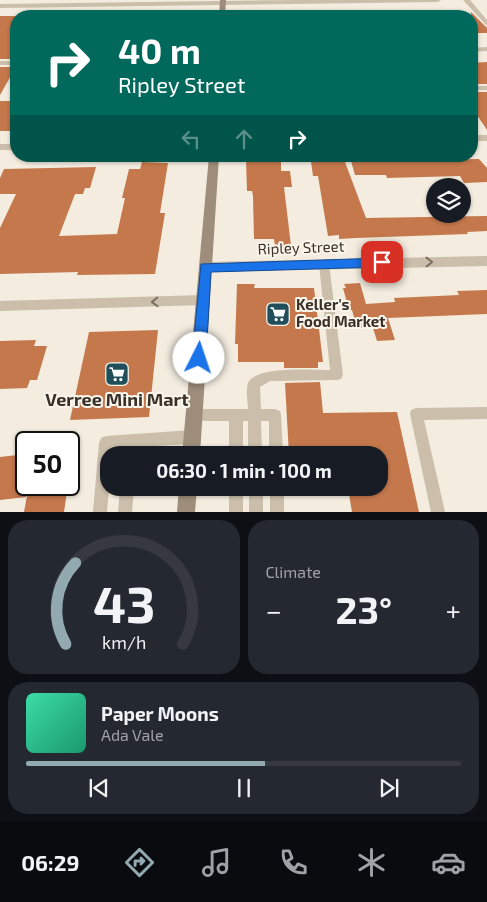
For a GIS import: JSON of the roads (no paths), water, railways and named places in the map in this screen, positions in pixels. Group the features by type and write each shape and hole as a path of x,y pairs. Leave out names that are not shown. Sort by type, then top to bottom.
{"main road":[{"path":"192,446 214,162"},
{"path":"186,512 187,496"}],"street":[{"path":"0,6 438,0"},
{"path":"466,0 475,10"},
{"path":"478,14 487,24"},
{"name":"Ripley Street","path":"205,267 487,261"},
{"path":"0,306 203,300"}],"lane":[{"path":"255,446 254,384 270,376 337,375 324,264"},
{"path":"438,512 416,414 487,413"},
{"path":"236,414 236,446"},
{"path":"194,415 275,415 276,446"},
{"path":"143,446 192,437"},
{"path":"106,446 106,444 119,446"},
{"path":"100,512 101,496"},
{"path":"125,512 126,496"},
{"path":"236,496 236,512"},
{"path":"256,496 256,512"},
{"path":"277,496 277,512"}],"place":[{"name":"Keller's Food Market","path":"278,314"},
{"name":"Verree Mini Mart","path":"117,374"}]}
